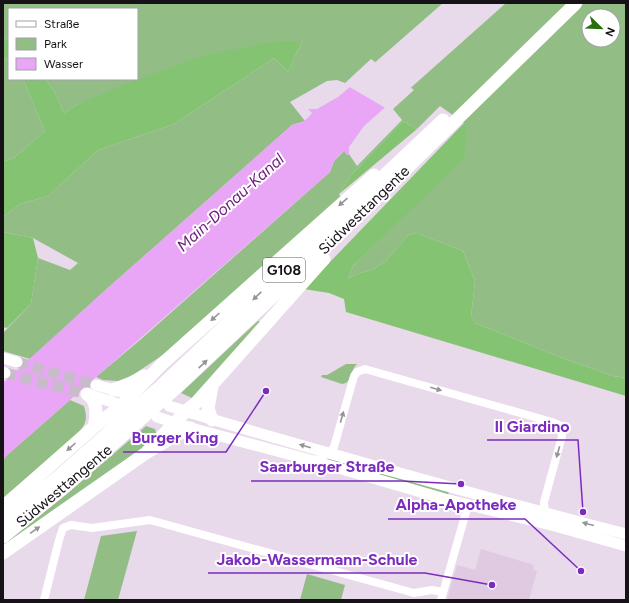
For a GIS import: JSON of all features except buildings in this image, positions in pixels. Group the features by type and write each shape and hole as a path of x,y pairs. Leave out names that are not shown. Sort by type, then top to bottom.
{"highway":[{"name":"Südwesttangente","path":"3,538 134,427 384,190 564,3"},
{"name":"Südwesttangente","path":"3,522 60,476 161,386 407,154 453,117 576,3"},
{"path":"3,507 94,427 131,401 162,364 387,164 407,154"},
{"path":"146,453 214,384 320,263 360,222 384,190"},
{"path":"113,390 130,384 162,364"},
{"path":"212,420 208,408 210,394 214,384"},
{"path":"87,394 92,399 96,408 94,427"},
{"path":"3,552 146,453 191,428"}],"main road":[{"path":"3,358 17,362"},
{"path":"96,385 113,390 131,401"},
{"path":"87,394 131,401"},
{"path":"169,406 212,420 329,453 626,534"},
{"path":"157,417 191,428 468,505 555,526 626,546"}],"street":[{"path":"314,461 329,453 334,447 354,376 357,372 365,369 552,422 561,426 562,436 544,502 545,513 555,526"},
{"path":"44,600 63,528 71,525 92,528 150,520 414,593 432,590 442,596 468,505"}],"shaded area":[{"path":"481,549 534,565 533,570 537,571 529,600 447,600 457,565 475,570"}],"green space":[{"path":"3,3 626,3 626,378 613,376 557,356 475,323 471,317 475,281 463,251 417,233 408,235 386,261 372,270 356,274 348,279 353,266 403,216 464,123 440,106 417,129 403,121 353,173 339,194 341,198 167,352 133,375 118,381 103,380 96,377 330,172 334,161 343,152 345,151 347,155 349,154 357,166 402,120 393,109 414,90 371,59 345,83 337,80 327,81 290,102 305,121 292,125 30,359 3,351 3,333 31,304 38,258 70,270 78,263 33,238 3,232 4,216 20,204 48,196 98,150 174,124 274,58 288,72 302,41 276,41 76,105 64,113 55,93 47,80 138,80 138,8 8,8 8,40 3,38"},
{"path":"3,38 8,40 8,60 3,57"},
{"path":"276,41 302,41 288,72 274,58 174,124 98,150 48,196 20,204 4,216 3,222 3,162 15,157 45,131 23,80 47,80 55,93 64,113 76,105 139,79 205,55"},
{"path":"3,57 8,60 8,80 23,80 45,131 15,157 3,162"},
{"path":"403,121 417,129 339,194 353,173"},
{"path":"464,123 467,135 464,158 353,266 348,279 356,274 372,270 386,261 408,235 417,233 463,251 475,281 471,317 475,323 557,356 613,376 626,378 626,396 346,312 344,299 329,293 304,289"},
{"path":"3,232 33,238 38,258 31,304 7,328 3,327"},
{"path":"258,321 261,322 194,399 181,393"},
{"path":"346,364 357,364 346,383 342,384 321,377 322,375 327,375"},
{"path":"70,400 84,406 86,418 82,428 76,436 3,498 3,462 5,457"},
{"path":"146,426 155,429 156,433 148,444 3,548 3,545 68,493"},
{"path":"328,458 449,491 448,496 323,460"},
{"path":"137,531 118,600 84,600 101,536"},
{"path":"307,574 345,585 341,600 300,600"}],"water":[{"name":"Main-Donau-Kanal","path":"504,3 364,126 349,147 349,154 347,155 344,151 339,155 333,163 330,172 5,457 3,462 3,383 292,125 308,118 312,113 308,109 317,109 338,97 375,66"}],"pier":[{"path":"443,3 506,3 387,109 348,86"}],"tunnel":[{"path":"17,362 96,385"},
{"path":"5,373 87,394"}],"place":[{"name":"Burger King","path":"266,391"},
{"name":"Saarburger Straße","path":"461,484"},
{"name":"Il Giardino","path":"583,512"},
{"name":"Alpha-Apotheke","path":"581,571"},
{"name":"Jakob-Wassermann-Schule","path":"492,585"}]}
